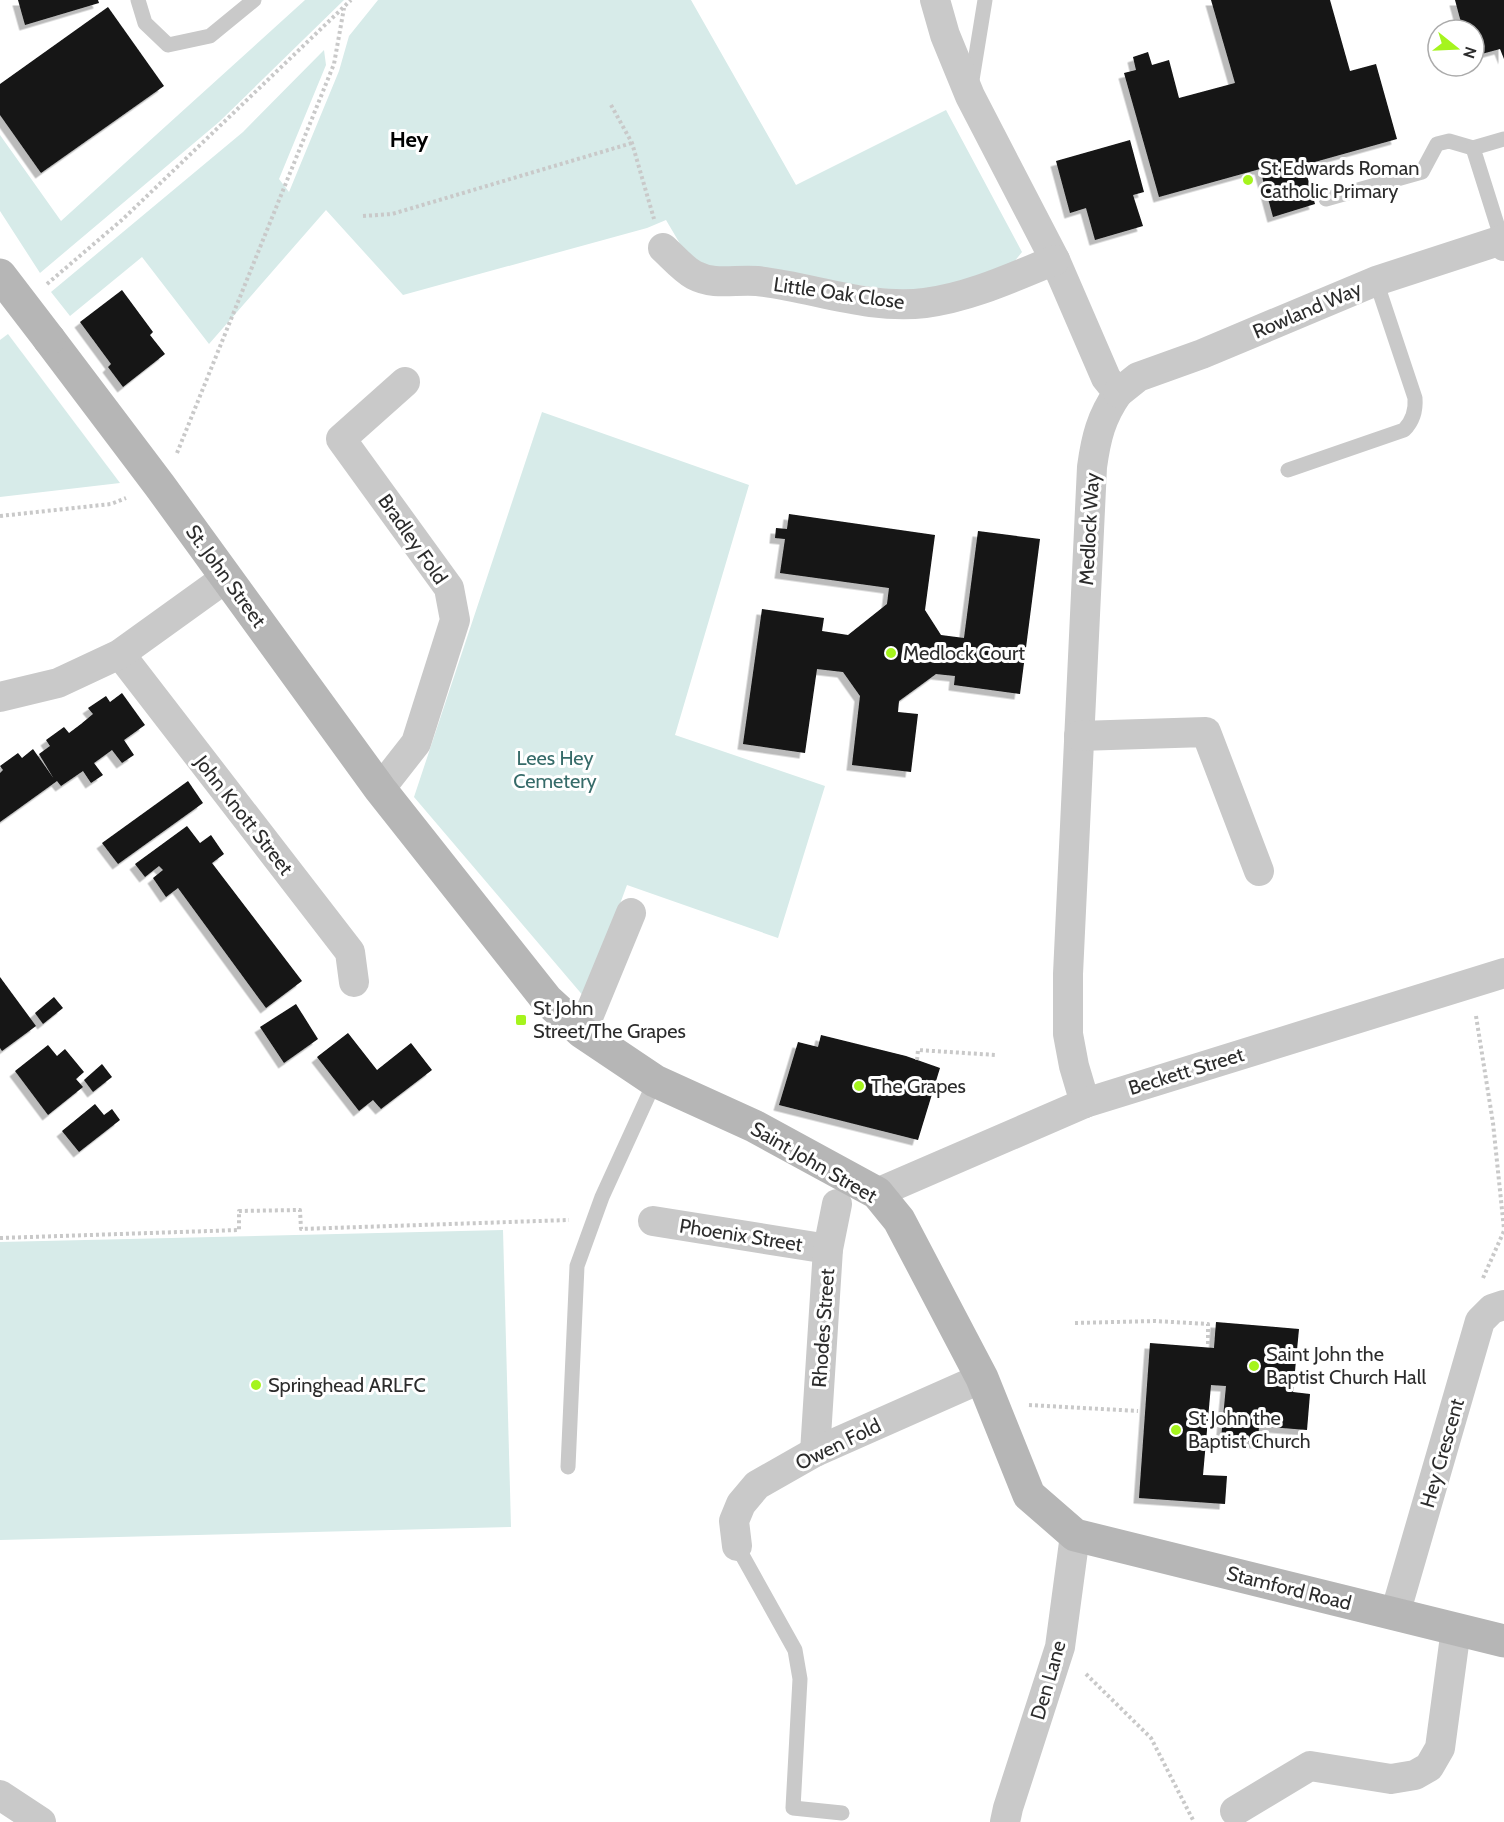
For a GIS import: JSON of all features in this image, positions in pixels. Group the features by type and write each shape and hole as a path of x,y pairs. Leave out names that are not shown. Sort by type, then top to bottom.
{"street":[{"path":"935,0 945,35 969,96 1055,260 1106,378 1118,393"},
{"name":"Rowland Way","path":"1118,393 1138,377 1202,354 1376,281 1503,243"},
{"name":"Little Oak Close","path":"663,248 694,274 716,282 755,281 885,303 922,303 952,299 995,285 1055,260"},
{"name":"St. John Street","path":"0,274 160,486 380,789 451,879"},
{"name":"Bradley Fold","path":"380,789 416,743 455,620 448,588 341,439 405,382"},
{"name":"Medlock Way","path":"1085,1103 1074,1066 1068,1034 1068,974 1079,736 1092,467 1098,432 1107,409 1118,393"},
{"path":"0,698 58,683 120,654 227,577"},
{"name":"John Knott Street","path":"120,654 350,952 354,982"},
{"path":"1079,736 1206,732 1259,871"},
{"name":"Saint John Street","path":"451,879 547,1000 582,1032 655,1081 754,1126 877,1193 898,1220 982,1378 1029,1495 1075,1535"},
{"path":"582,1032 631,913"},
{"name":"Beckett Street","path":"877,1193 1085,1103 1504,973"},
{"name":"Rhodes Street","path":"815,1452 828,1249 837,1204"},
{"name":"Phoenix Street","path":"653,1221 828,1249"},
{"name":"Hey Crescent","path":"1395,1614 1480,1321 1495,1310"},
{"name":"Owen Fold","path":"737,1546 734,1521 741,1504 757,1485 815,1452 982,1378"},
{"name":"Stamford Road","path":"1075,1535 1504,1641"},
{"name":"Den Lane","path":"1005,1822 1060,1647 1075,1535"},
{"path":"1235,1811 1310,1766 1391,1779 1415,1775 1429,1767 1440,1748 1456,1629"},
{"path":"0,1795 40,1822"}],"lane":[{"path":"138,0 145,23 168,45 210,36 254,0"},
{"path":"969,96 985,0"},
{"path":"1326,199 1422,172 1437,144 1449,141 1473,148 1504,139"},
{"path":"1473,148 1503,243"},
{"path":"1288,470 1404,430 1413,419 1416,405 1376,281"},
{"path":"568,1467 577,1266 594,1220 655,1081"},
{"path":"737,1546 795,1650 800,1679 793,1808 842,1813"}],"path":[{"path":"45,285 123,219 351,0"},
{"path":"0,516 111,504 160,486 178,450 334,64 344,8"},
{"path":"611,105 632,143 663,248"},
{"path":"363,216 393,214 632,143"},
{"path":"1470,984 1494,1123 1504,1230 1477,1293 1495,1310"},
{"path":"917,1060 918,1050 996,1055"},
{"path":"0,1238 239,1230 239,1211 300,1210 301,1229 594,1220"},
{"path":"1075,1323 1155,1321 1208,1324 1208,1347"},
{"path":"996,1413 1031,1405 1138,1411"},
{"path":"1060,1647 1151,1738 1194,1822"}],"green space":[{"path":"305,0 344,0 219,122 40,273 0,211 0,135 61,221"},
{"path":"378,0 691,0 796,185 946,110 1022,252 1010,267 942,291 909,292 827,281 708,271 689,259 666,220 647,228 403,295 326,210 209,344 142,257 70,316 51,292 243,132 324,50 326,65 279,179 289,192 339,71 349,36"},
{"path":"8,334 120,483 0,497 0,340"},
{"name":"Lees Hey Cemetery","path":"542,412 749,485 675,735 825,786 778,938 627,885 585,998 414,797"},
{"name":"Springhead ARLFC","path":"503,1230 511,1527 0,1540 0,1242"}],"building":[{"path":"18,0 98,0 99,3 25,25"},
{"path":"1211,0 1330,0 1350,71 1376,64 1397,139 1304,165 1315,204 1273,217 1260,169 1159,197 1124,73 1136,70 1133,57 1148,52 1152,65 1169,60 1179,98 1235,83"},
{"path":"1455,0 1504,0 1504,59 1500,49 1486,53 1486,18 1460,18"},
{"path":"108,7 164,86 41,173 0,115 0,84"},
{"path":"1130,140 1144,192 1133,195 1143,226 1095,240 1086,208 1070,213 1056,161"},
{"path":"122,290 153,332 150,335 165,354 123,387 108,367 111,364 80,322"},
{"name":"Medlock Court","path":"789,514 935,535 925,610 941,635 964,638 978,531 1040,539 1020,694 954,685 955,676 936,674 899,701 898,712 918,714 911,772 852,765 860,696 843,672 817,669 805,753 743,744 762,609 824,618 822,631 848,635 887,604 889,588 780,573 785,539 775,538 776,528 787,529"},
{"path":"122,693 145,725 124,740 134,755 122,763 112,750 94,763 103,775 91,783 83,771 61,786 57,781 0,822 0,773 3,770 0,766 18,753 22,758 33,749 54,779 39,754 50,746 46,740 64,727 69,733 93,714 88,708 106,696 110,702"},
{"path":"188,781 203,803 118,864 102,843"},
{"path":"187,826 200,843 211,835 224,854 212,863 302,981 266,1008 178,888 166,897 153,878 163,870 159,866 145,877 135,864"},
{"path":"0,977 36,1026 2,1051 0,1048"},
{"path":"54,997 63,1008 43,1024 35,1013"},
{"path":"296,1004 318,1039 284,1063 260,1027"},
{"path":"348,1033 377,1070 411,1043 432,1070 381,1109 373,1100 359,1111 317,1057"},
{"name":"The Grapes","path":"821,1035 906,1056 940,1068 918,1140 779,1105 798,1042 818,1047"},
{"path":"48,1045 57,1056 65,1049 84,1072 76,1079 83,1087 48,1115 15,1071"},
{"path":"102,1064 112,1077 93,1092 84,1080"},
{"path":"95,1104 104,1115 112,1109 120,1120 79,1152 62,1131"},
{"path":"1216,1322 1299,1329 1293,1392 1310,1394 1307,1430 1259,1426 1258,1443 1221,1439 1226,1386 1211,1385 1203,1475 1227,1476 1225,1504 1139,1498 1150,1343 1214,1348"}],"place":[{"name":"St Edwards Roman Catholic Primary","path":"1248,180"},
{"name":"Medlock Court","path":"891,653"},
{"name":"St John Street/The Grapes","path":"521,1020"},
{"name":"The Grapes","path":"859,1086"},
{"name":"Saint John the Baptist Church Hall","path":"1254,1366"},
{"name":"Springhead ARLFC","path":"256,1385"},
{"name":"St John the Baptist Church","path":"1176,1430"}],"district":[{"name":"Hey","path":"409,139"}]}
